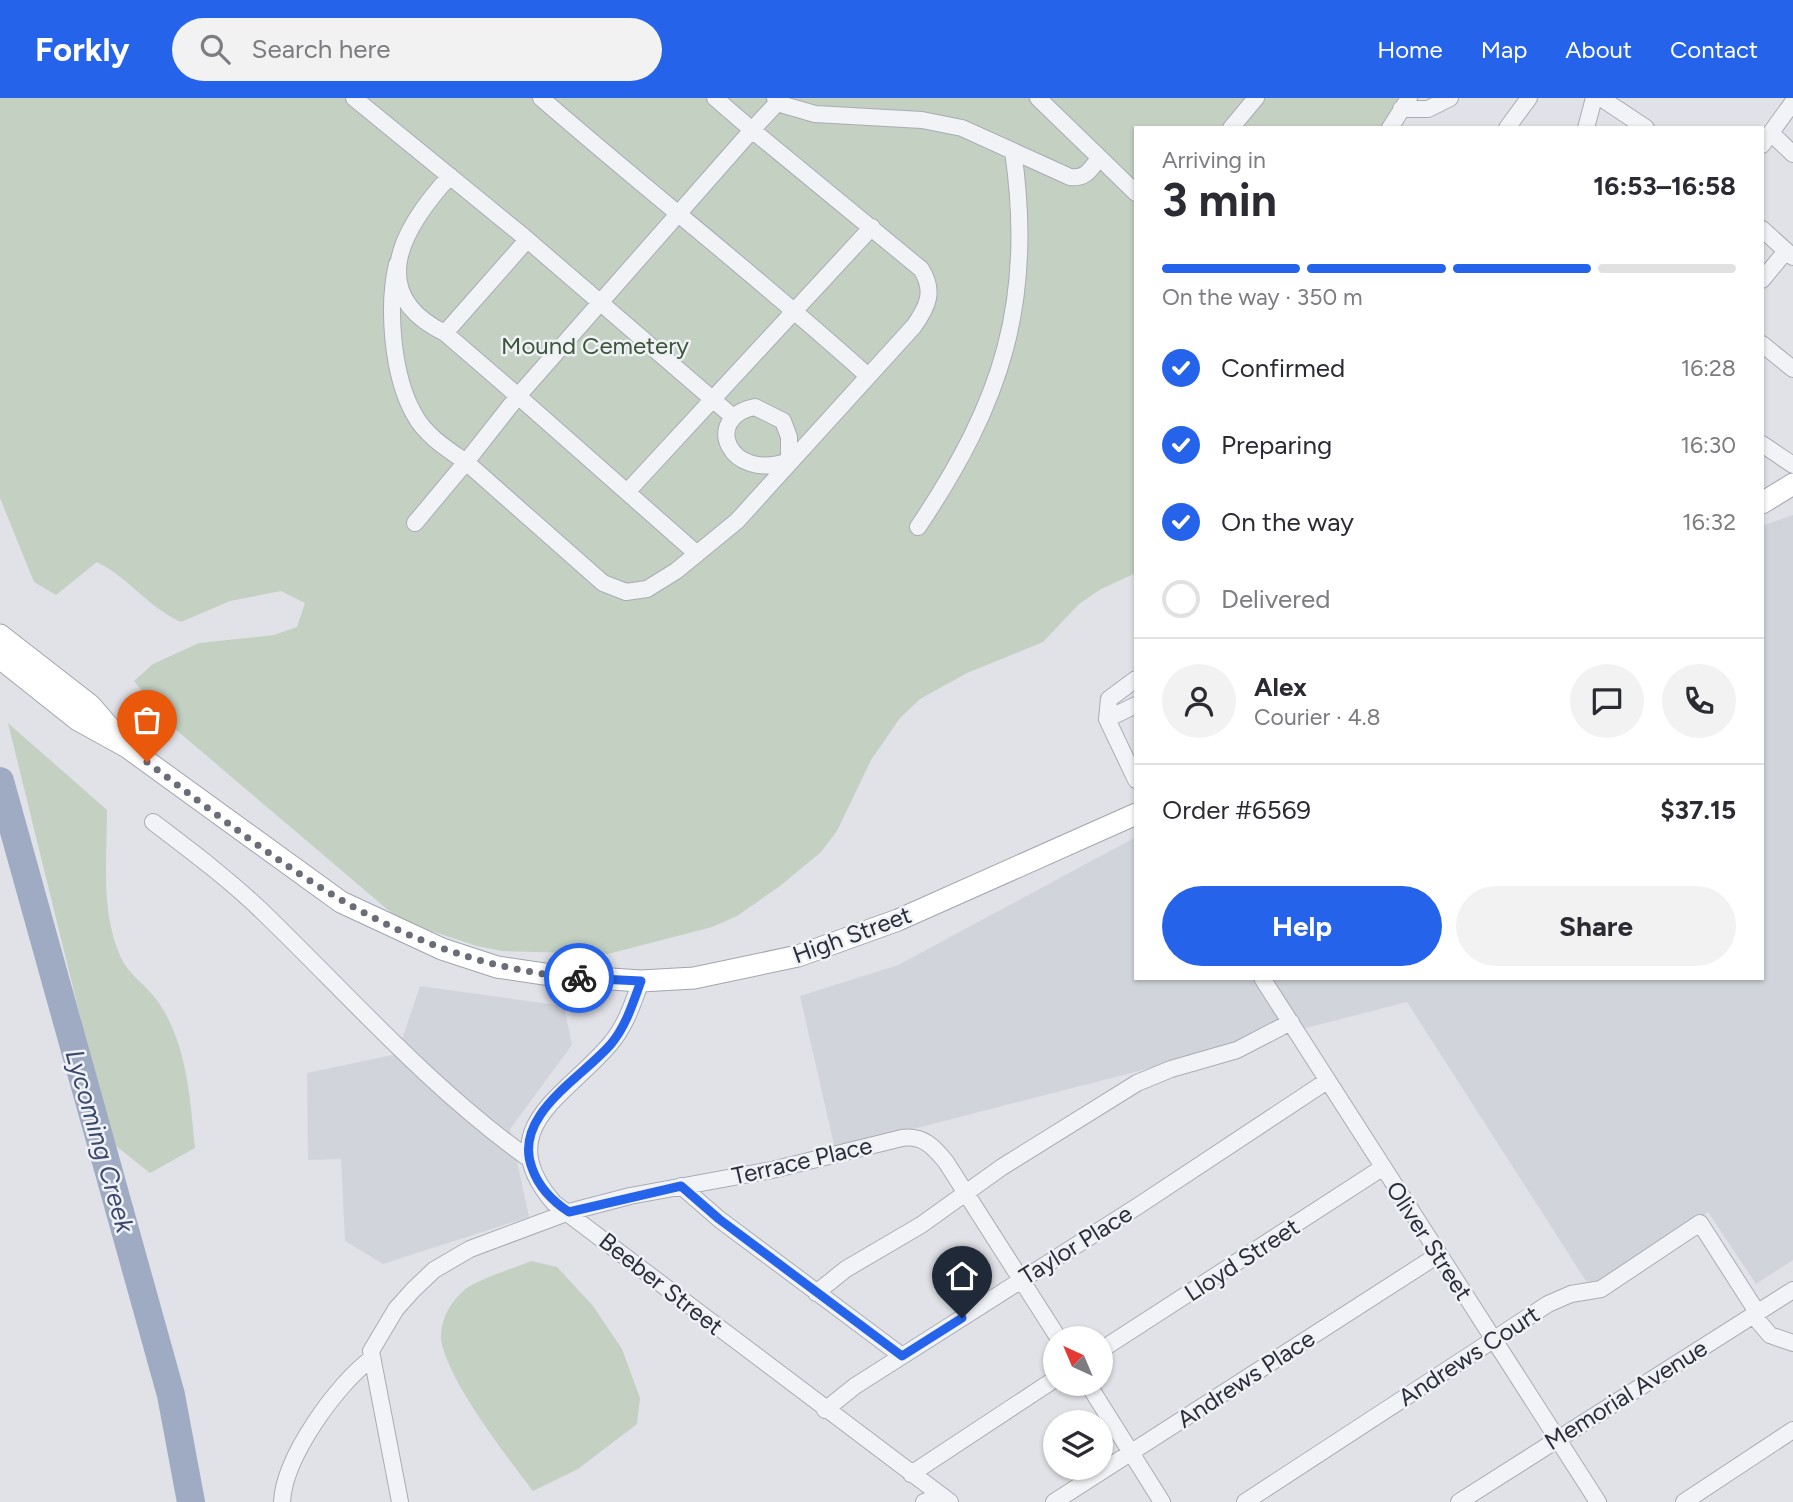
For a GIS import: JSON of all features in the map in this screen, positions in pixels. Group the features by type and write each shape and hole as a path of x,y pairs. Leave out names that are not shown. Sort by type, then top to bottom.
{"main road":[{"path":"1777,499 1793,484"},
{"path":"0,635 90,705 127,747"},
{"path":"0,659 78,720 127,747"},
{"name":"High Street","path":"127,747 341,902 442,949 497,967 551,975 641,981 694,978 756,967 852,939 1134,815"}],"street":[{"path":"354,98 527,240 732,415"},
{"path":"541,98 677,215 793,309 868,376"},
{"path":"450,176 416,218 403,242 392,286 393,331 402,381 414,414 427,432 466,462 603,583 625,592 647,589 737,521 929,304 929,281 921,269 715,98"},
{"path":"1038,98 1134,191"},
{"path":"1233,126 1256,98"},
{"path":"1391,126 1405,103 1428,109 1450,98"},
{"path":"1508,126 1529,98"},
{"path":"1587,126 1594,98"},
{"path":"1601,98 1643,126"},
{"path":"415,523 518,396 776,101 846,118 922,120 962,128 1070,177 1081,178 1099,158"},
{"path":"1793,102 1766,139 1793,154"},
{"path":"918,527 965,451 993,388 1010,338 1020,269 1021,207 1013,151"},
{"path":"627,492 793,309 872,227"},
{"path":"1764,231 1789,254 1764,278"},
{"path":"445,332 527,240"},
{"path":"397,264 397,279 404,295 421,317 445,332 696,553"},
{"path":"1764,346 1793,369"},
{"path":"732,415 755,407 783,421 789,437 789,461"},
{"path":"732,415 726,433 730,447 742,463 772,467 789,461"},
{"path":"1764,445 1793,465"},
{"path":"1134,680 1109,699 1107,719 1130,753 1134,771"},
{"path":"1107,719 1134,706"},
{"path":"153,822 220,874 270,919 474,1119 528,1158"},
{"name":"Oliver Street","path":"1263,980 1598,1502"},
{"path":"528,1158 527,1146 540,1116 619,1033 641,981"},
{"path":"816,1293 846,1269 921,1225 1090,1110 1137,1083 1171,1069 1237,1050 1291,1022"},
{"name":"Taylor Place","path":"825,1410 855,1386 1327,1081"},
{"name":"Terrace Place","path":"372,1358 371,1352 396,1310 434,1270 470,1249 569,1212 681,1186 816,1161 902,1138 917,1138 936,1149 967,1192"},
{"name":"Beeber Street","path":"528,1158 544,1191 569,1212 655,1282 945,1499"},
{"name":"Lloyd Street","path":"1113,1342 1382,1168"},
{"path":"681,1186 816,1293 902,1356"},
{"path":"967,1192 1051,1326"},
{"name":"Andrews Court","path":"1245,1502 1548,1304 1571,1294 1601,1289 1700,1223 1755,1314"},
{"name":"Andrews Place","path":"1054,1502 1438,1255"},
{"name":"Memorial Avenue","path":"1459,1502 1557,1437 1793,1290"},
{"path":"1755,1314 1770,1335 1793,1343"},
{"path":"282,1502 288,1475 302,1446 347,1380 372,1358"},
{"path":"372,1358 400,1502"},
{"path":"911,1474 1043,1387"},
{"path":"1095,1396 1163,1502"},
{"path":"1684,1502 1793,1430"},
{"path":"924,1502 945,1499"}],"shaded area":[{"path":"1793,515 1793,1260 1756,1284 1708,1212 1597,1282 1586,1281 1407,1002 835,1149 800,996 898,965 1134,838 1134,980 1764,980 1764,525"},
{"path":"420,986 564,1006 572,1045 510,1129 529,1217 383,1264 345,1241 341,1159 308,1160 307,1073 397,1054"}],"green space":[{"name":"Mound Cemetery","path":"0,98 1399,98 1384,126 1134,126 1134,574 1101,589 1079,604 1043,642 967,673 920,699 900,718 871,760 837,831 821,852 780,886 737,916 712,927 608,954 502,951 477,946 401,921 167,722 134,681 153,664 199,643 274,635 297,627 305,603 281,591 230,601 181,622 158,609 119,576 97,562 56,595 34,582 0,498"},
{"path":"8,723 107,810 107,904 114,940 124,964 156,999 166,1015 181,1051 191,1109 195,1148 150,1173 111,1142"},
{"path":"531,1261 557,1267 593,1306 622,1349 640,1398 637,1424 578,1469 533,1491 463,1392 443,1350 441,1334 447,1311 468,1287"}],"waterway":[{"name":"Lycoming Creek","path":"0,781 171,1395 191,1502"}],"way so far":[{"path":"147,762 289,868 341,902 392,928 442,949 497,967 579,978"}],"route":[{"path":"579,978 641,981 619,1033 565,1088 540,1116 532,1130 527,1146 528,1158 534,1174 554,1203 569,1212 681,1186 719,1219 902,1356 962,1318"}]}
